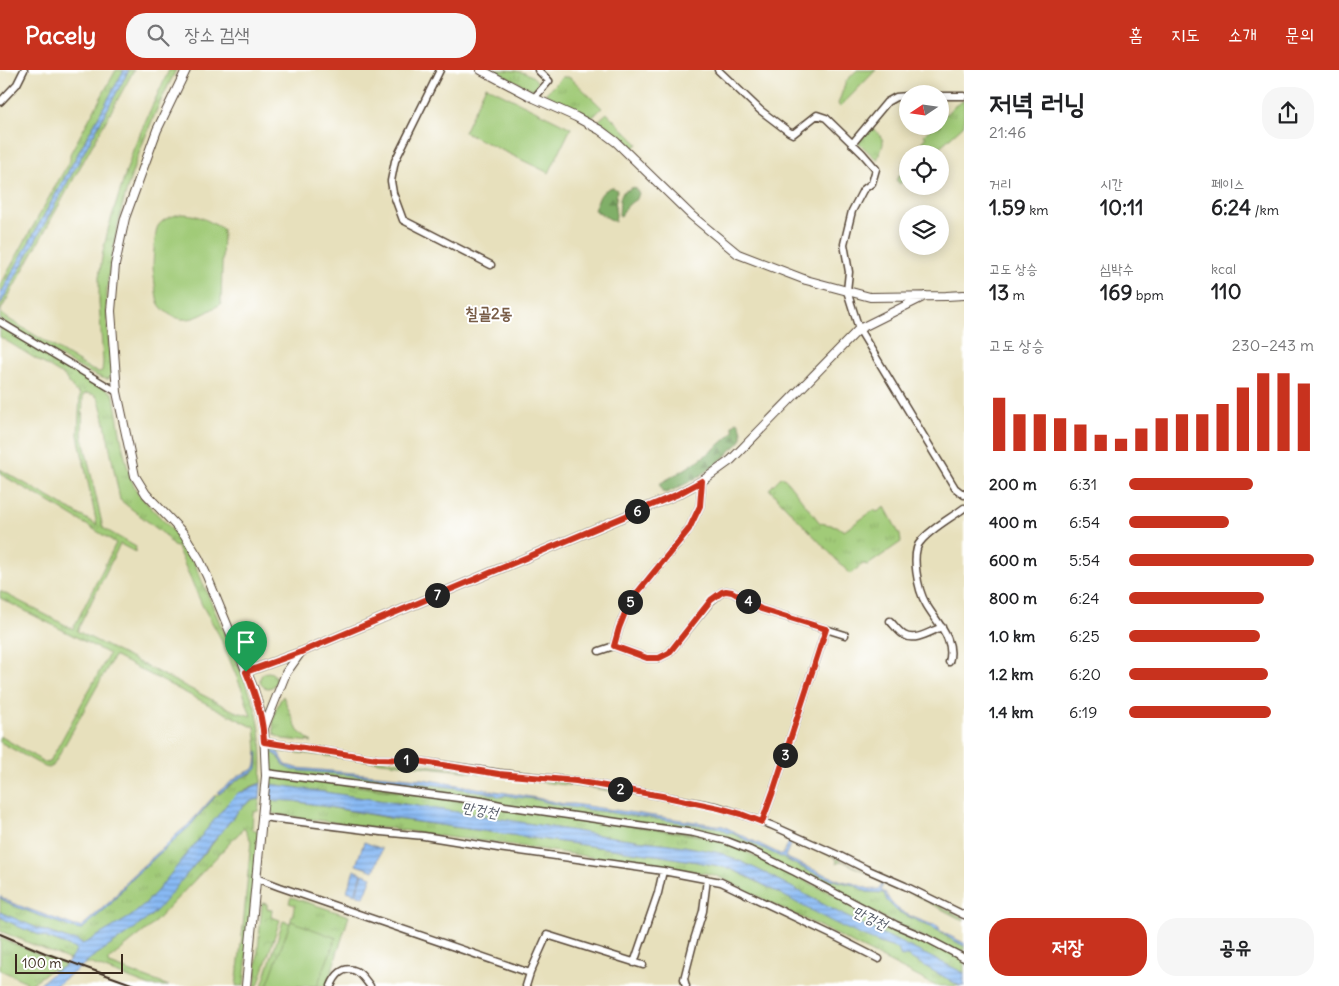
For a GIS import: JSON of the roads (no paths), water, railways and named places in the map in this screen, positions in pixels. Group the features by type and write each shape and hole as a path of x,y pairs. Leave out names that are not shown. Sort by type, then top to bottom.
{"street":[{"path":"0,102 17,84 24,70"},
{"path":"186,70 157,130 125,218 115,265 111,311 117,392 135,476 146,494 184,534 198,557 254,690 264,730 266,774 246,986"},
{"path":"440,70 395,161 390,181 393,194 403,220 491,265"},
{"path":"481,70 534,98 576,117 616,142 692,216 738,254 806,280 870,297 964,295"},
{"path":"534,98 549,80 538,70"},
{"path":"718,70 760,110 789,132 794,134 817,115 826,118 876,169 872,183 863,190 852,211 844,244 849,272 847,291 859,329 955,488 964,495"},
{"path":"949,96 964,96"},
{"path":"852,144 887,102 899,97"},
{"path":"246,672 301,652 676,495 702,481 732,460 859,329 925,296"},
{"path":"0,322 117,392"},
{"path":"614,646 629,603 689,529 700,506 702,481"},
{"path":"949,662 951,649 946,633 925,603 920,587 916,550 919,542 927,535 964,508"},
{"path":"598,650 614,646 647,658 659,658 669,653 711,600 726,591 732,592 761,609 845,635"},
{"path":"890,621 904,635 911,637 919,637 942,626"},
{"path":"762,822 826,629"},
{"path":"264,730 286,672 301,652"},
{"path":"264,742 377,759 411,760 499,774 576,781 719,808 762,822 905,886 964,915"},
{"path":"266,774 482,801 694,833 727,841 795,872 964,958"},
{"path":"262,814 663,871 721,882 878,959"},
{"path":"634,963 658,893 663,871"},
{"path":"256,878 530,973"},
{"path":"686,986 684,979 703,911 708,879"},
{"path":"526,986 546,934 642,965"},
{"path":"331,986 334,978 340,972 351,970 356,971 362,976 370,986"}],"water":[{"path":"124,70 129,70 0,305 0,295"},
{"path":"273,751 278,752 286,765 297,768 422,779 564,804 723,826 782,855 792,837 785,857 839,880 868,888 879,889 882,883 881,890 886,893 889,900 899,910 912,917 934,924 942,932 964,943 964,946 939,931 897,911 887,901 884,893 867,892 854,885 830,879 807,870 716,827 563,806 535,799 506,795 499,797 485,792 378,777 292,770 288,769"},
{"path":"257,752 257,769 240,778 219,794 218,792 240,775 254,769"},
{"path":"261,783 260,799 250,801 239,810 158,909 146,920 91,958 55,986 37,986 53,973 52,970 56,971 66,965 76,949 19,927 0,917 0,912 44,931 76,940 82,944 87,942 130,917 141,908 227,804 239,792"},
{"path":"271,784 720,853 765,873 847,917 964,973 964,986 960,986 907,956 901,957 898,949 854,932 731,869 662,856 390,818 294,801 270,800"},
{"path":"214,796 190,826 128,882 110,905 80,930 14,906 0,898 0,896 12,903 81,927 112,900 128,879 187,826"},
{"path":"364,842 382,849 374,871 356,865"},
{"path":"354,870 362,873 355,894 347,891"},
{"path":"363,874 372,877 364,897 356,894"}],"railway":[{"path":"0,934 45,953 137,986"}],"district":[{"name":"칠골2동","path":"489,313"}],"water label":[{"name":"만겅천","path":"480,810"},
{"name":"만겅천","path":"870,918"}]}
